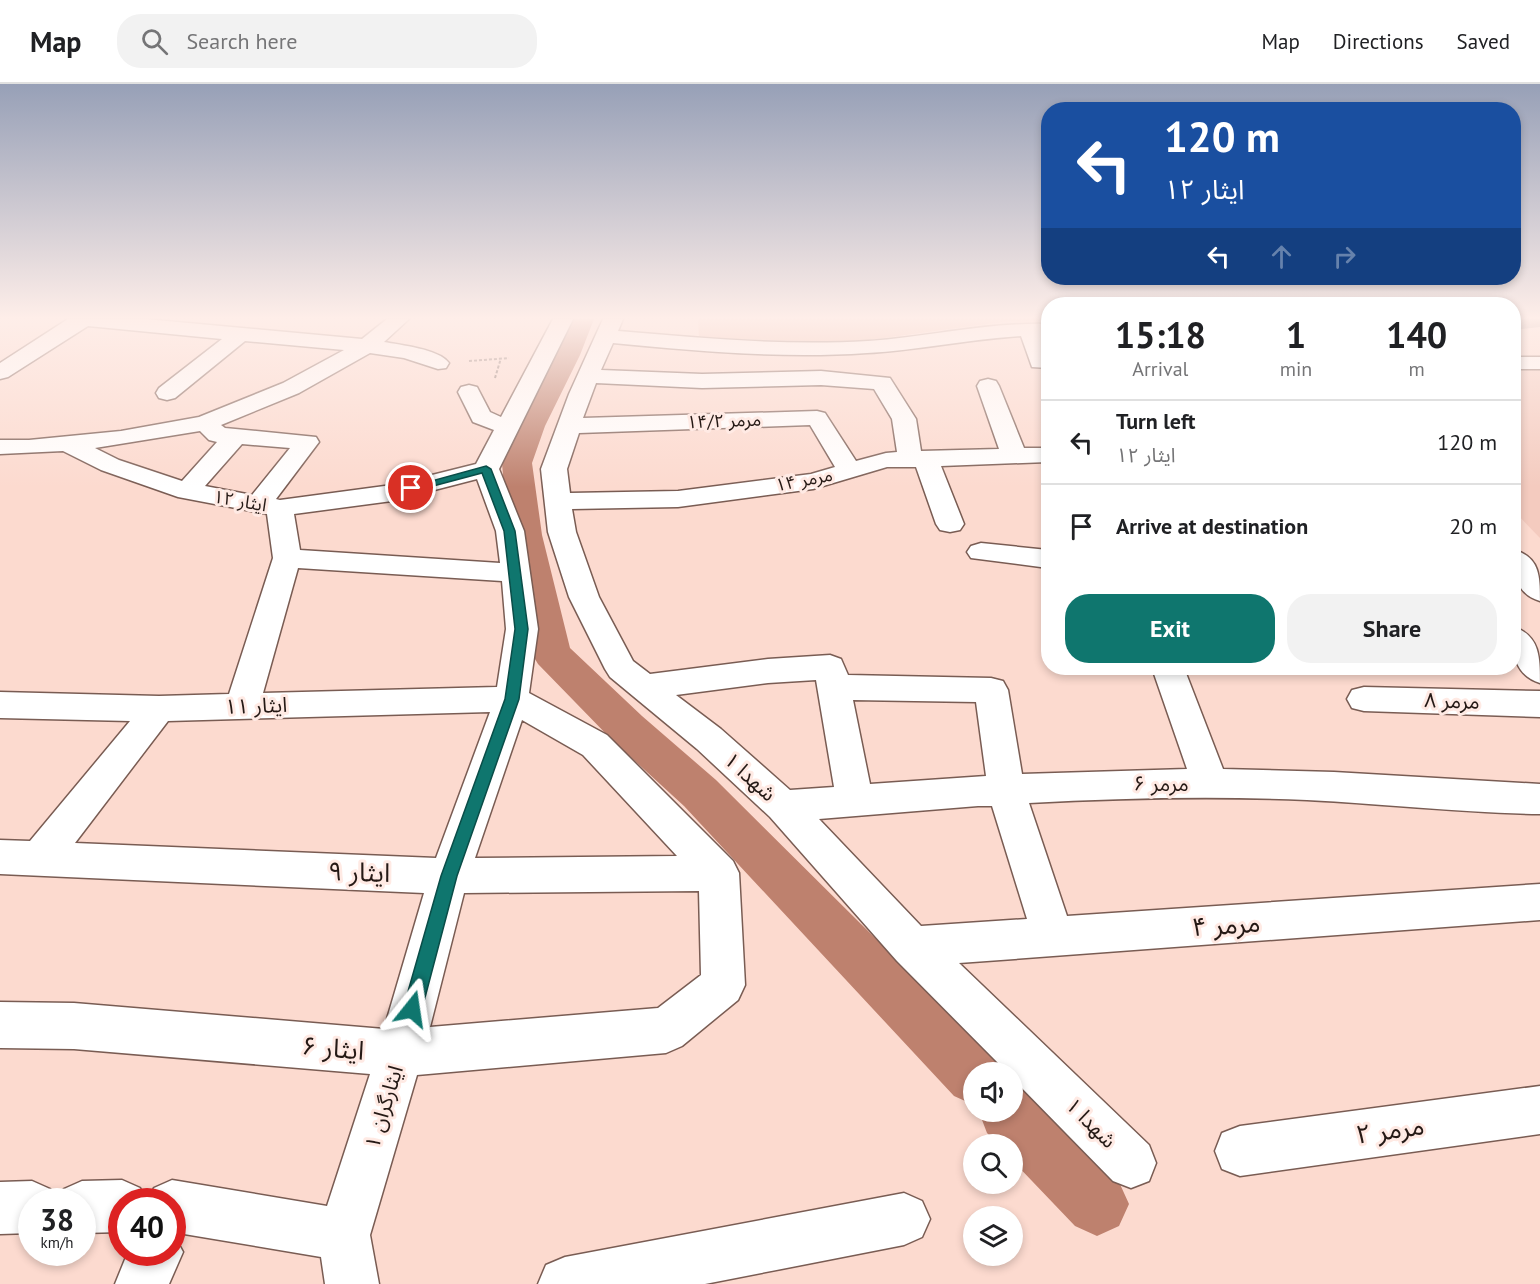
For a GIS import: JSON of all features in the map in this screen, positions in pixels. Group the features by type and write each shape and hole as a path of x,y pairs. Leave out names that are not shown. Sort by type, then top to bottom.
{"main road":[{"path":"167,393 190,375"},
{"path":"0,447 121,438 205,423 291,388 315,375"},
{"path":"486,469 533,375"},
{"path":"588,376 702,381 821,378 882,383 904,419 918,459 950,524"},
{"name":"شهدا ۱","path":"588,376 554,469 562,532 584,597 621,669 709,739 783,806 912,947 1131,1162"},
{"path":"988,386 1014,455"},
{"path":"469,392 481,417 507,427"},
{"name":"مرمر ۱۴/۲","path":"569,426 817,418 850,471"},
{"path":"205,423 218,435 307,442 269,506 287,558 242,707"},
{"path":"187,491 235,437"},
{"name":"ایثار ۱۲","path":"66,443 110,465 187,491 269,506 392,493 486,469"},
{"name":"مرمر ۱۴","path":"559,501 678,499 813,481 886,460 1041,455"},
{"name":"ایثارگران ۱","path":"352,1284 344,1235 400,1053 449,876 512,699 522,629 510,531 486,469"},
{"path":"981,552 1041,558"},
{"path":"287,558 515,573"},
{"path":"1521,568 1540,591"},
{"path":"642,687 768,671 830,667 855,800"},
{"path":"1171,675 1210,784"},
{"path":"833,687 991,690 1006,790 1053,937"},
{"path":"512,699 595,745 719,873"},
{"name":"ایثار ۱۱","path":"4,710 159,709 512,699"},
{"name":"مرمر ۸","path":"1364,699 1540,704"},
{"path":"39,859 159,709"},
{"name":"مرمر ۶","path":"783,806 1111,784 1305,785 1501,799 1540,799"},
{"name":"ایثار ۹","path":"0,857 449,876 719,873"},
{"name":"ایثار ۶","path":"0,1025 75,1026 400,1053 666,1030 723,985 719,873"},
{"name":"مرمر ۴","path":"912,947 1540,902"},
{"name":"مرمر ۲","path":"1239,1150 1540,1110"},
{"path":"0,1208 18,1207"},
{"path":"186,1211 344,1235"},
{"path":"565,1284 904,1219"},
{"path":"142,1284 150,1266"}],"shaded area":[{"path":"1521,375 1540,375 1540,538 1521,518"}],"waterway":[{"path":"557,375 530,426 517,463 525,535 552,654 627,728 700,793 963,1065"},
{"path":"1018,1122 1097,1204"}],"route":[{"path":"411,488 486,469 510,531 522,629 512,699 449,876 412,1009"}]}
